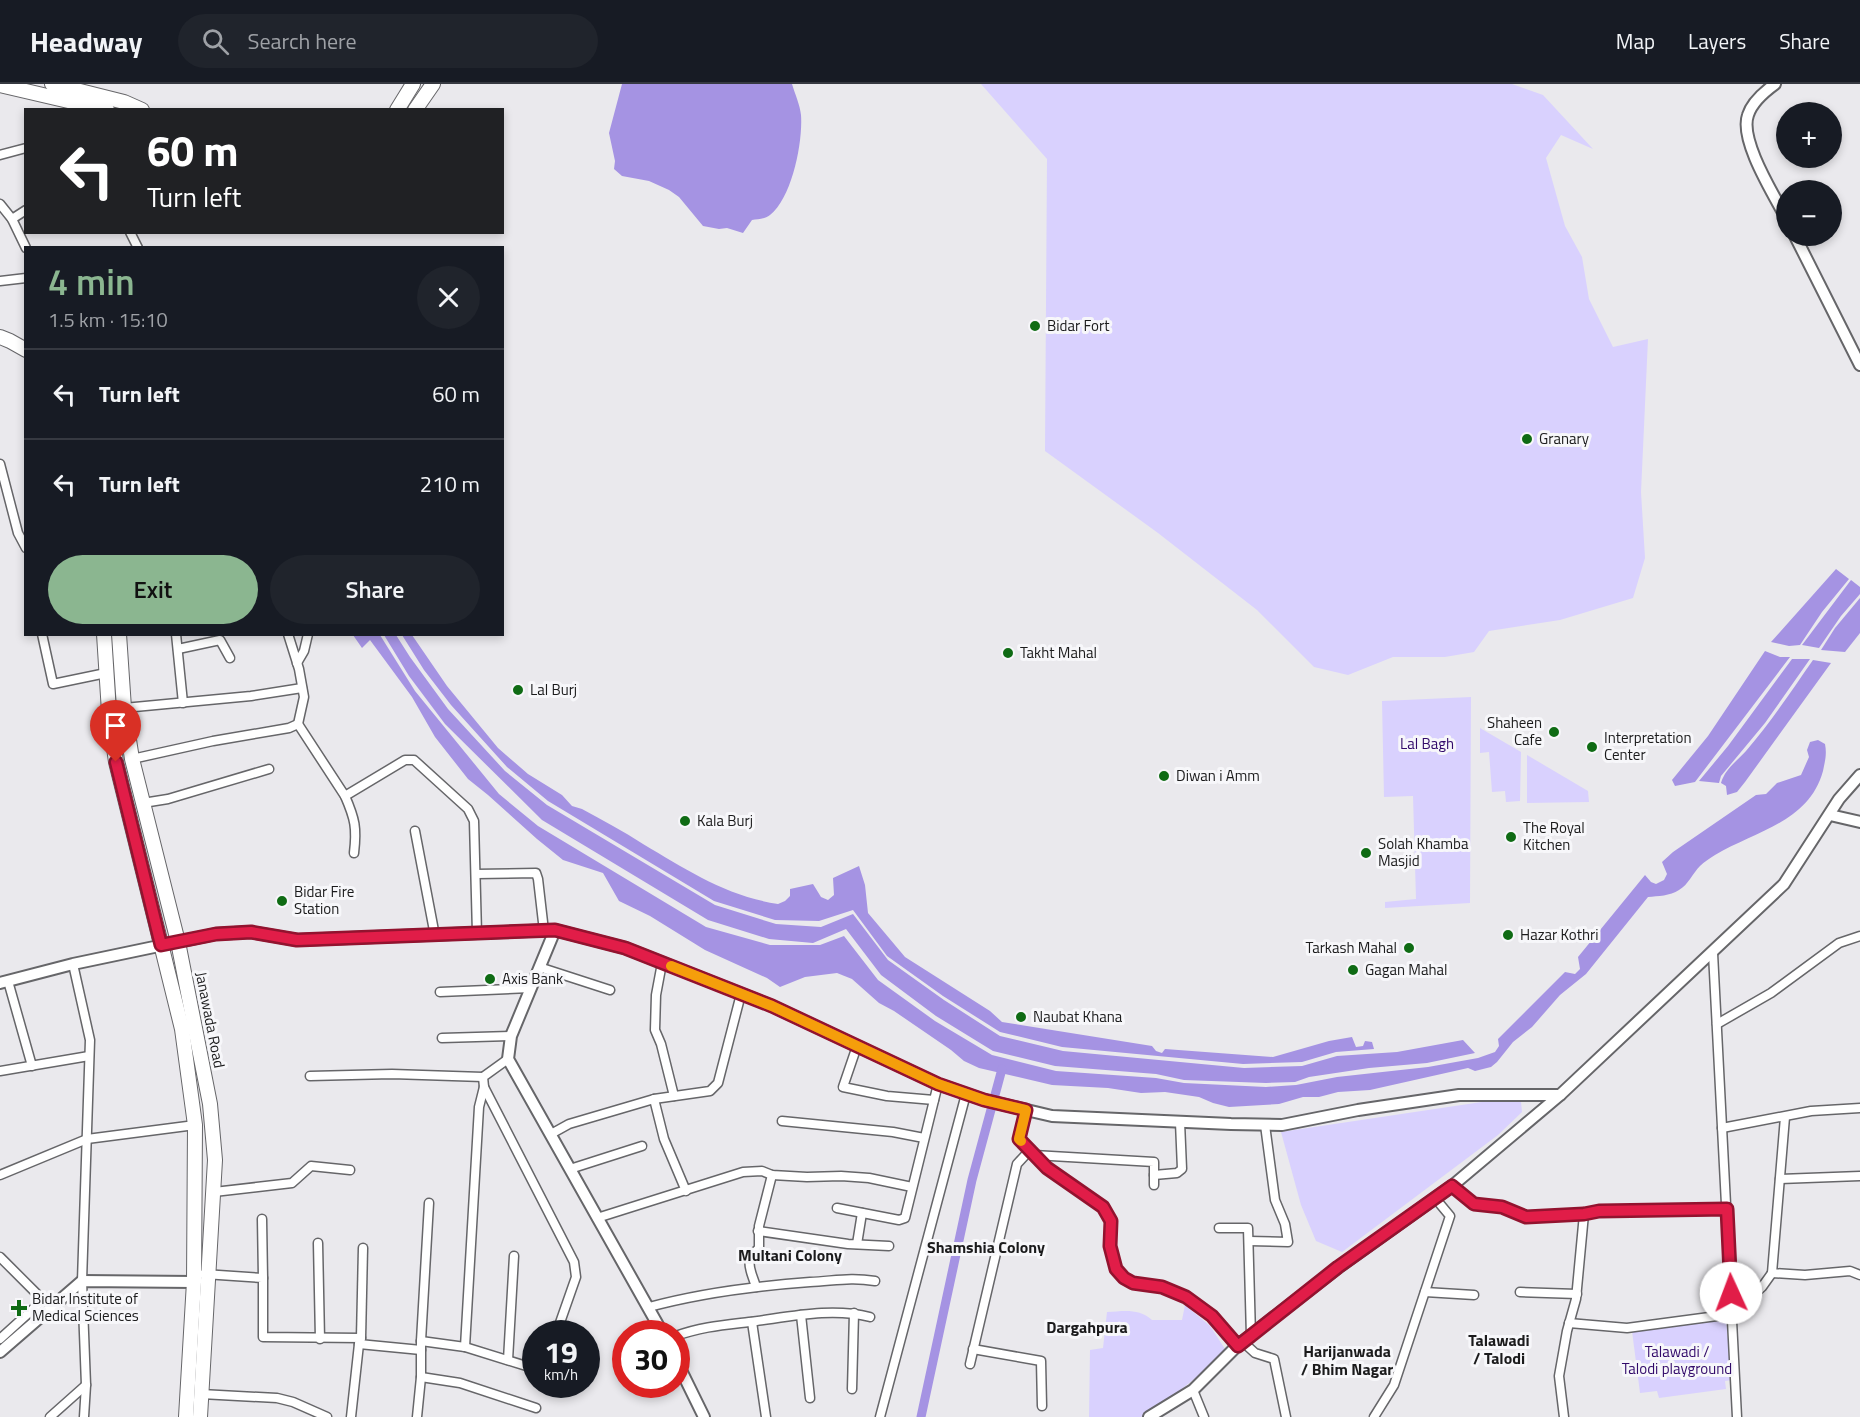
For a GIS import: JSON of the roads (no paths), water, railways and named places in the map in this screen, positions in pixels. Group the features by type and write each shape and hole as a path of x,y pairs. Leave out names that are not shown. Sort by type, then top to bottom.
{"main road":[{"path":"52,84 124,102 138,108"},
{"path":"398,108 413,84"},
{"path":"416,108 433,84"},
{"path":"0,85 98,108"},
{"path":"0,338 24,349"},
{"name":"Janawada Road","path":"104,636 116,762 182,1029 195,1125 194,1278 186,1417"},
{"name":"Janawada Road","path":"119,636 124,708 132,759 178,942 213,1119 214,1192 200,1417"}],"street":[{"path":"1775,84 1762,94 1747,116 1746,134 1776,198"},
{"path":"0,155 24,149"},
{"path":"0,204 12,219 25,246"},
{"path":"12,219 24,211"},
{"path":"1800,246 1860,365"},
{"path":"0,281 24,278"},
{"path":"0,464 18,533 24,544"},
{"path":"42,636 53,684 106,673"},
{"path":"176,636 183,703"},
{"path":"289,636 304,697 298,724 345,796 356,823 354,853"},
{"path":"297,663 304,651 308,636"},
{"path":"178,649 220,640 230,658"},
{"path":"124,708 251,696 302,688"},
{"path":"132,759 289,728 298,724"},
{"path":"345,796 405,760 414,760 468,809 475,828 477,934"},
{"path":"143,803 168,799 269,769"},
{"path":"1149,1417 1193,1390 1244,1341 1338,1267 1452,1186 1560,1095 1784,885 1839,799 1860,775"},
{"path":"1830,815 1860,822"},
{"path":"415,831 435,936"},
{"path":"476,874 536,873 550,931 539,967 511,1036 508,1059 656,1320"},
{"path":"32,1066 4,982 73,964 216,934 251,932 297,940 550,931 625,948 772,1006 938,1084 984,1100 1052,1116 1282,1125 1358,1110 1459,1095 1560,1095"},
{"path":"1717,1024 1771,993 1839,943 1860,936"},
{"path":"1713,953 1737,1417"},
{"path":"662,963 656,995 655,1030 661,1044 674,1096"},
{"path":"73,964 90,1040 82,1281 86,1385 84,1417"},
{"path":"539,967 610,990"},
{"path":"440,992 530,988"},
{"path":"551,1134 569,1124 654,1099 703,1094 710,1091 718,1083 741,994"},
{"path":"442,1038 511,1036"},
{"path":"857,1046 843,1087 887,1096 934,1100"},
{"path":"0,1071 89,1056"},
{"path":"310,1076 392,1074 483,1077 508,1059"},
{"path":"465,1347 479,1107 484,1087 483,1077"},
{"path":"837,1208 898,1220 904,1218 938,1084"},
{"path":"484,1087 574,1262 576,1277 561,1320"},
{"path":"879,1416 966,1094"},
{"path":"654,1099 664,1139 686,1191"},
{"path":"1722,1128 1811,1111 1860,1108"},
{"path":"1022,1109 1019,1139 1047,1168 1103,1207 1111,1221 1110,1246 1116,1269 1124,1278 1133,1283 1162,1287 1186,1297 1244,1341 1255,1353 1274,1359 1286,1417"},
{"path":"1569,1323 1627,1328 1732,1314 1762,1287 1772,1273 1785,1117"},
{"path":"782,1121 893,1132 924,1138"},
{"path":"970,1364 1017,1164 1032,1153 1154,1162 1154,1180 1177,1173 1182,1169 1180,1122"},
{"path":"0,1175 87,1139 195,1125"},
{"path":"1249,1241 1288,1242 1285,1224 1275,1200 1265,1125"},
{"path":"570,1169 642,1146"},
{"path":"214,1192 292,1184 311,1166 350,1170"},
{"path":"597,1218 743,1172 762,1171 772,1175 869,1178 912,1187"},
{"path":"756,1287 748,1261 751,1254 759,1248 758,1232 772,1175"},
{"path":"1780,1179 1860,1176"},
{"path":"1452,1186 1474,1204 1502,1207 1526,1217 1599,1211 1727,1209"},
{"path":"1374,1417 1394,1385 1450,1216 1435,1198"},
{"path":"417,1417 429,1203"},
{"path":"857,1244 862,1213"},
{"path":"1564,1417 1559,1376 1576,1294 1584,1214"},
{"path":"262,1219 264,1337 465,1347 522,1364"},
{"path":"1219,1228 1248,1228 1244,1341"},
{"path":"758,1232 889,1246"},
{"path":"318,1243 320,1339"},
{"path":"351,1417 360,1341 363,1248"},
{"path":"508,1360 514,1256"},
{"path":"0,1257 43,1300 0,1339"},
{"path":"1772,1273 1805,1275 1850,1271 1860,1275"},
{"path":"0,1352 82,1281 194,1278 210,1275 263,1278"},
{"path":"649,1307 678,1299 756,1287 846,1278 875,1281"},
{"path":"1425,1292 1474,1295"},
{"path":"1520,1292 1576,1294"},
{"path":"852,1389 854,1313"},
{"path":"690,1332 706,1327 801,1315 854,1313 870,1317"},
{"path":"801,1315 810,1398"},
{"path":"752,1322 766,1417"},
{"path":"973,1348 1041,1362 1042,1406"},
{"path":"421,1377 460,1383 536,1408"},
{"path":"50,1417 86,1385"},
{"path":"690,1388 704,1417"},
{"path":"1193,1390 1204,1417"},
{"path":"201,1394 277,1398 293,1402 327,1417"}],"waterway":[{"path":"921,1417 972,1180 1002,1069"}],"place":[{"name":"Bidar Fort","path":"1035,326"},
{"name":"Granary","path":"1527,439"},
{"name":"Takht Mahal","path":"1008,653"},
{"name":"Lal Burj","path":"518,690"},
{"name":"Shaheen Cafe","path":"1554,732"},
{"name":"Interpretation Center","path":"1592,747"},
{"name":"Diwan i Amm","path":"1164,776"},
{"name":"Kala Burj","path":"685,821"},
{"name":"The Royal Kitchen","path":"1511,837"},
{"name":"Solah Khamba Masjid","path":"1366,853"},
{"name":"Bidar Fire Station","path":"282,901"},
{"name":"Hazar Kothri","path":"1508,935"},
{"name":"Tarkash Mahal","path":"1409,948"},
{"name":"Gagan Mahal","path":"1353,970"},
{"name":"Axis Bank","path":"490,979"},
{"name":"Naubat Khana","path":"1021,1017"},
{"name":"Bidar Institute of Medical Sciences","path":"19,1308"}],"district":[{"name":"Shamshia Colony","path":"986,1247"},
{"name":"Multani Colony","path":"790,1255"},
{"name":"Dargahpura","path":"1087,1327"},
{"name":"Talawadi / Talodi","path":"1499,1349"},
{"name":"Harijanwada / Bhim Nagar","path":"1347,1360"}],"park label":[{"name":"Lal Bagh","path":"1427,744"},
{"name":"Talawadi / Talodi playground","path":"1677,1360"}]}
